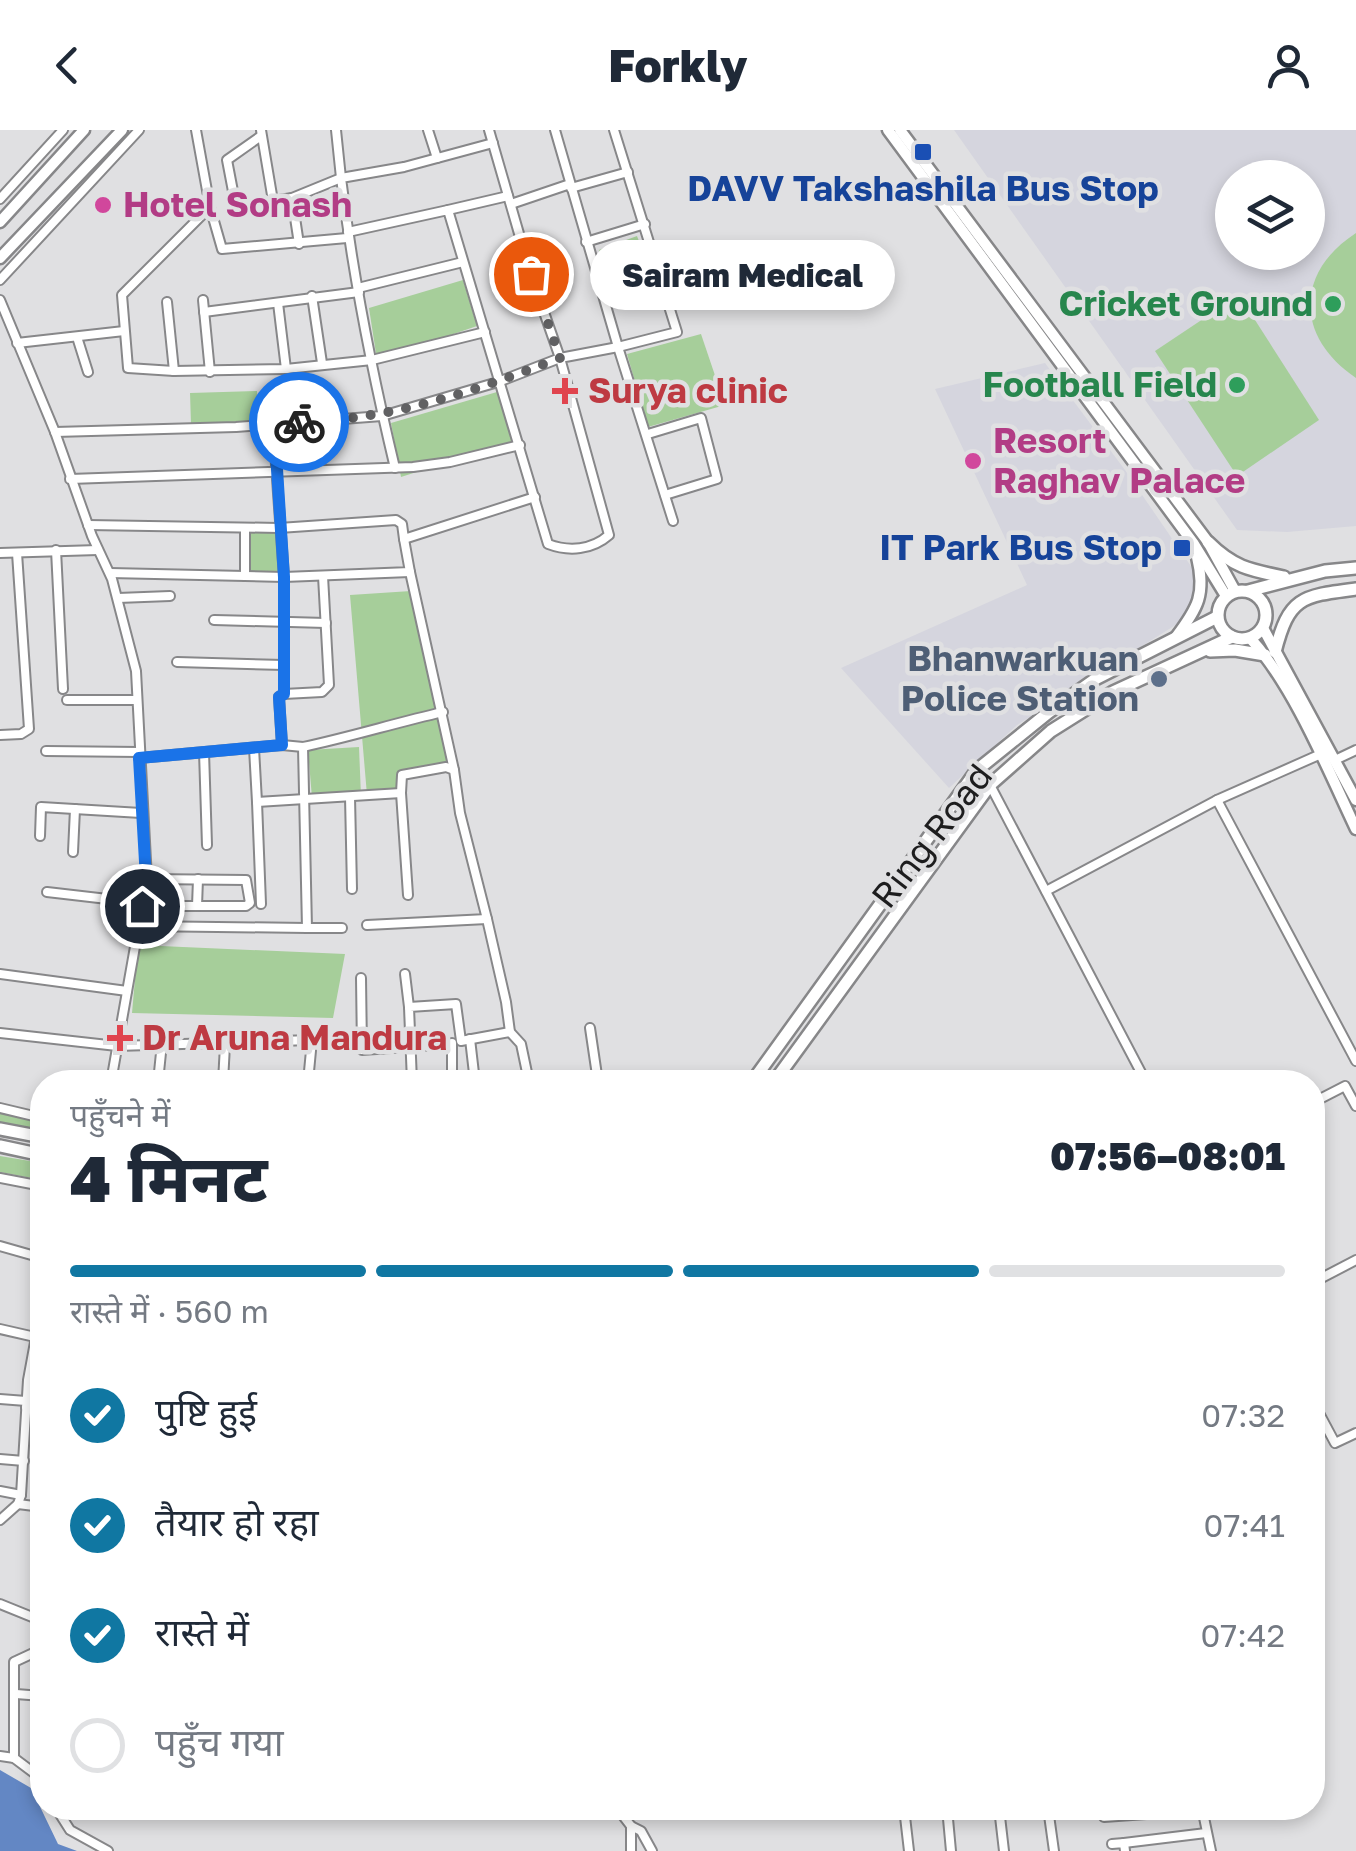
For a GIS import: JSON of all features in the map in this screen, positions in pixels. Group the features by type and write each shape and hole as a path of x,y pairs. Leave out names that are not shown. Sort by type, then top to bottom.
{"highway":[{"path":"1208,542 1228,561 1253,571 1292,578"},
{"path":"1356,568 1292,578 1236,593 1219,606 1218,617 1222,629 1232,637 1250,638 1265,622 1317,592 1356,587"},
{"path":"1199,652 1270,653 1290,610 1306,600 1356,587"},
{"path":"1236,593 1262,600 1265,622"},
{"name":"Ring Road","path":"761,1070 977,770 1097,678 1218,617"},
{"name":"Ring Road","path":"783,1070 990,785 1051,731 1113,692 1232,637"},
{"path":"0,1129 30,1134"},
{"path":"0,1146 30,1152"}],"main road":[{"path":"0,222 84,130"},
{"path":"0,258 122,130"},
{"path":"888,130 1208,542 1236,593"},
{"path":"900,130 1194,544 1236,593"},
{"path":"1175,638 1200,597 1202,580 1194,544"},
{"path":"1265,622 1270,653 1356,829"},
{"path":"1250,638 1270,653 1356,800"}],"street":[{"path":"10,212 1,197 63,130"},
{"path":"0,280 139,130"},
{"path":"196,130 222,248 299,244 628,172"},
{"path":"336,130 348,234 395,468"},
{"path":"428,130 437,158"},
{"path":"448,210 548,544 564,550 598,544 609,535 560,358 489,130"},
{"path":"555,130 673,521"},
{"path":"55,432 236,427 382,416 498,382 560,358 677,332 614,130"},
{"path":"273,200 261,133 227,160 236,207 292,198 341,178 493,143"},
{"path":"292,198 299,244"},
{"path":"210,207 122,295 128,368 174,372 286,369 372,360 484,332"},
{"path":"586,242 645,224"},
{"path":"204,312 358,290 463,262"},
{"path":"603,294 659,274"},
{"path":"312,296 322,363"},
{"path":"0,300 110,573 134,659 146,879 113,1070"},
{"path":"204,300 210,372"},
{"path":"168,302 174,372"},
{"path":"278,303 286,369"},
{"path":"17,344 124,331"},
{"path":"77,337 88,372"},
{"path":"648,434 701,418 718,480 666,495"},
{"path":"274,423 284,577 284,694"},
{"path":"70,479 395,468 450,462 520,445"},
{"path":"404,538 536,497"},
{"path":"88,525 279,528 396,520 402,524 443,712 460,812 510,1032 521,1044 526,1070"},
{"path":"245,528 245,576"},
{"path":"56,550 63,690"},
{"path":"0,553 98,550"},
{"path":"0,735 29,730 17,553"},
{"path":"110,573 284,577 410,572"},
{"path":"282,745 279,697 322,692 327,688 330,666 323,576"},
{"path":"118,598 170,596"},
{"path":"214,620 326,623"},
{"path":"177,662 284,665"},
{"path":"67,700 137,700"},
{"path":"46,751 139,755 282,745 303,747 443,712"},
{"path":"303,747 307,928"},
{"path":"254,748 261,904"},
{"path":"1334,760 1356,750"},
{"path":"204,752 207,845"},
{"path":"1046,891 1218,800 1321,754"},
{"path":"408,895 402,775 446,767 454,770"},
{"path":"990,785 1140,1070"},
{"path":"257,802 401,792"},
{"path":"350,797 352,889"},
{"path":"1218,800 1356,1061"},
{"path":"40,836 41,807 141,813"},
{"path":"73,852 75,809"},
{"path":"47,892 142,904 250,903 246,880 146,879"},
{"path":"197,906 198,880"},
{"path":"367,925 486,918"},
{"path":"138,926 342,928"},
{"path":"0,974 127,991"},
{"path":"405,974 411,1070"},
{"path":"361,978 362,1050 450,1044 510,1032"},
{"path":"409,1007 456,1004 472,1070"},
{"path":"590,1028 596,1070"},
{"path":"0,1033 117,1046 312,1040 309,1070"},
{"path":"159,1070 162,1043"},
{"path":"450,1044 451,1070"},
{"path":"224,1070 225,1045"},
{"path":"1325,1097 1356,1078"},
{"path":"1345,1086 1356,1106"},
{"path":"0,1108 30,1115"},
{"path":"0,1178 30,1184"},
{"path":"0,1246 30,1255"},
{"path":"1325,1276 1356,1260"},
{"path":"0,1329 30,1336"},
{"path":"0,1520 19,1499 30,1374"},
{"path":"0,1399 30,1405"},
{"path":"1325,1425 1335,1444 1356,1432"},
{"path":"0,1459 24,1462"},
{"path":"0,1491 30,1503"},
{"path":"0,1604 30,1616"},
{"path":"2,1661 14,1662 30,1655"},
{"path":"14,1662 14,1758"},
{"path":"16,1694 30,1695"},
{"path":"0,1756 14,1758 30,1769"},
{"path":"64,1820 70,1830 108,1851"},
{"path":"626,1820 652,1851"},
{"path":"905,1820 909,1851"},
{"path":"948,1820 950,1851"},
{"path":"1000,1820 1004,1851"},
{"path":"1050,1820 1054,1851"},
{"path":"1204,1820 1211,1851"},
{"path":"631,1826 631,1851"},
{"path":"1112,1844 1125,1847 1206,1833"}],"shaded area":[{"path":"954,130 1356,130 1356,526 1287,532 1237,530"},
{"path":"1045,363 1197,575 1196,612 1017,725 949,788 841,668 1027,585 935,389"}],"green space":[{"name":"Cricket Ground","path":"1356,233 1356,378 1322,344 1310,306 1320,270 1325,270 1325,262"},
{"path":"637,236 652,275 613,289 599,250"},
{"path":"463,280 477,326 377,360 369,308"},
{"name":"Football Field","path":"1239,295 1319,420 1237,476 1155,351"},
{"path":"701,334 725,405 648,427 627,354"},
{"path":"257,391 258,422 191,424 190,393"},
{"path":"497,392 513,441 401,477 391,423"},
{"path":"277,529 279,571 250,573 248,531"},
{"path":"411,591 450,764 402,771 396,791 367,795 350,595"},
{"path":"359,747 361,796 312,798 308,750"},
{"path":"138,945 345,954 333,1018 132,1013"},
{"path":"0,1113 30,1120 30,1131 0,1125"},
{"path":"0,1156 30,1161 30,1178 0,1172"}],"water":[{"path":"0,1770 30,1787 30,1820 46,1820 58,1844 77,1851 0,1851"}],"way so far":[{"path":"299,422 382,416 498,382 560,358 531,274"}],"place":[{"name":"DAVV Takshashila Bus Stop","path":"923,152"},
{"name":"Hotel Sonash","path":"103,205"},
{"name":"Sairam Medical","path":"531,274"},
{"name":"Cricket Ground","path":"1333,304"},
{"name":"Football Field","path":"1237,385"},
{"name":"Surya clinic","path":"565,391"},
{"name":"Resort Raghav Palace","path":"973,461"},
{"name":"IT Park Bus Stop","path":"1182,548"},
{"name":"Bhanwarkuan Police Station","path":"1159,679"},
{"name":"Dr Aruna Mandura","path":"120,1038"}],"route":[{"path":"142,906 146,879 139,758 282,745 279,697 284,694 284,577 274,423 299,422"}]}
